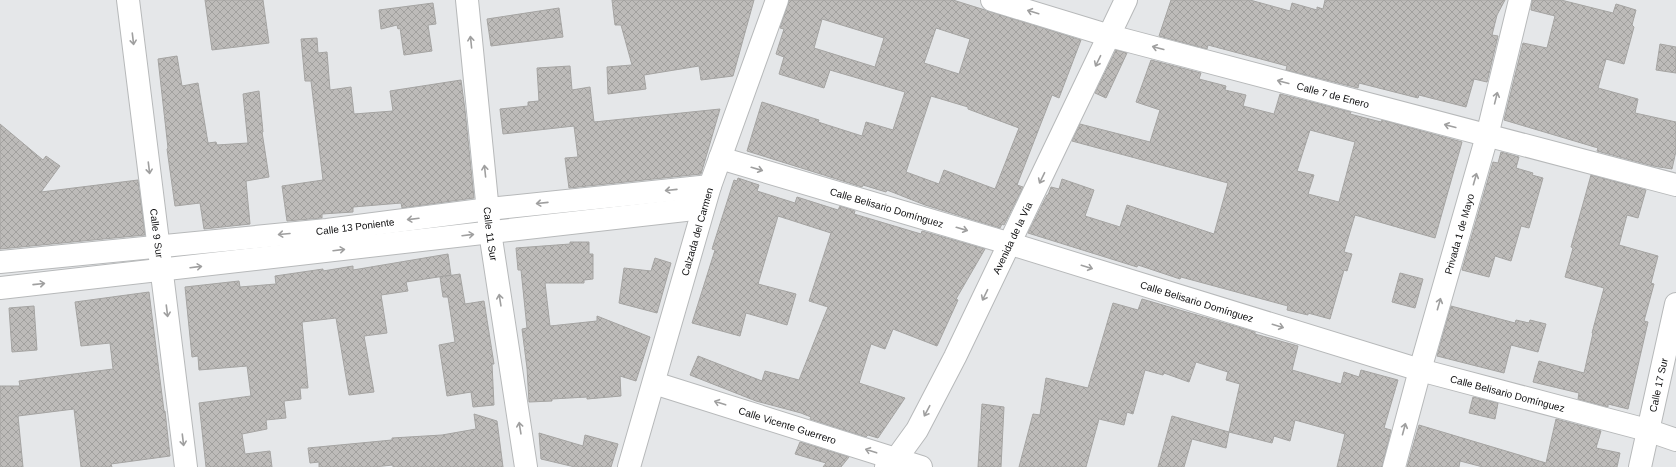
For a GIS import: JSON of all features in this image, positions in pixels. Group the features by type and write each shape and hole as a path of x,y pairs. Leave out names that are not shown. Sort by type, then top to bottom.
{"street":[{"name":"Calle 9 Sur","path":"128,0 186,467"},
{"name":"Calle 11 Sur","path":"467,0 489,209 490,232 526,467"},
{"name":"Calzada del Carmen","path":"629,467 703,208 777,0"},
{"name":"Calle 7 de Enero","path":"992,0 1110,36 1676,185"},
{"name":"Avenida de la Vía","path":"891,463 917,430 955,357 1011,244 1126,0"},
{"name":"Privada 1 de Mayo","path":"1394,467 1420,370 1487,136 1520,0"},
{"name":"Calle Belisario Domínguez","path":"720,158 1011,244 1420,370 1647,430 1676,440"},
{"name":"Calle 13 Poniente","path":"0,262 326,230 489,209 710,186"},
{"path":"0,288 703,208"},
{"name":"Calle 17 Sur","path":"1640,467 1647,430 1675,310"},
{"name":"Calle Vicente Guerrero","path":"654,383 891,463 921,467"}],"building":[{"path":"205,0 263,0 269,43 212,50"},
{"path":"612,0 754,0 733,76 701,80 699,66 644,75 646,89 608,94 607,67 632,65 621,25 615,25"},
{"path":"789,0 953,0 1081,40 1059,98 1052,95 1017,185 1023,187 1004,225 1002,224 1000,228 925,205 887,190 886,192 863,185 862,187 747,151 762,102 819,120 818,122 862,136 866,122 893,130 905,92 830,70 824,88 779,74 784,57 776,54 784,29 780,28","holes":["822,19 884,38 875,67 814,48","936,28 970,39 959,74 924,63","931,96 968,107 968,109 1019,128 995,189 944,170 939,184 906,172"]},
{"path":"1171,0 1250,0 1290,11 1292,3 1317,10 1317,7 1323,9 1325,0 1505,0 1497,15 1492,35 1498,36 1487,82 1474,79 1466,107 1419,95 1418,98 1359,83 1358,88 1286,70 1287,66 1208,45 1207,49 1159,36"},
{"path":"1532,0 1561,0 1613,13 1616,4 1636,10 1632,25 1634,27 1624,64 1606,59 1598,88 1638,99 1635,113 1676,122 1676,151 1672,169 1653,166 1597,151 1598,148 1504,120 1523,43 1547,48 1555,16 1531,10"},
{"path":"433,3 436,24 428,25 432,51 404,55 400,28 398,29 397,25 381,29 379,10"},
{"path":"559,8 563,37 491,46 487,19"},
{"path":"317,38 318,53 327,52 330,90 351,87 354,114 393,111 390,91 461,80 474,198 402,208 401,203 353,207 353,212 322,214 322,218 287,221 282,186 323,180 311,81 305,81 301,39"},
{"path":"1660,44 1676,47 1676,73 1656,70"},
{"path":"1116,50 1127,53 1106,98 1095,93"},
{"path":"177,56 182,86 198,83 208,143 216,142 217,145 248,143 243,94 259,91 262,132 269,177 246,181 250,224 204,229 200,203 175,206 167,149 158,59"},
{"path":"1151,60 1201,73 1199,79 1226,86 1225,90 1246,95 1243,106 1274,114 1280,94 1351,112 1350,114 1381,122 1382,120 1462,142 1435,238 1355,215 1344,252 1352,254 1347,271 1344,270 1330,319 1308,313 1308,315 1287,310 1288,306 1181,277 1180,279 1138,265 1137,267 1028,233 1051,187 1059,189 1062,179 1094,190 1085,216 1120,227 1127,205 1214,234 1228,183 1072,141 1080,124 1150,142 1160,110 1136,102","holes":["1310,130 1355,142 1339,202 1308,194 1314,175 1297,171"]},
{"path":"570,66 572,90 590,87 594,122 720,109 701,174 569,188 565,158 578,157 574,126 503,134 500,109 528,106 528,102 539,101 537,68"},
{"path":"0,124 43,160 46,156 60,166 41,192 138,180 145,235 0,249"},
{"path":"1501,152 1519,157 1516,168 1533,173 1532,175 1543,178 1529,228 1521,226 1511,261 1495,256 1489,277 1462,270 1493,162 1498,163"},
{"path":"1591,175 1646,190 1638,218 1627,215 1619,245 1658,256 1651,283 1654,284 1644,321 1648,322 1628,409 1608,404 1608,407 1578,399 1579,393 1533,382 1539,361 1584,373 1592,333 1604,288 1565,277 1573,248 1571,247"},
{"path":"738,178 759,185 757,191 795,203 797,197 838,210 840,206 855,211 854,214 921,234 922,231 985,249 956,299 958,300 937,346 893,329 885,349 871,344 859,383 905,398 878,438 868,435 866,437 810,419 811,417 801,413 756,401 690,375 698,356 762,381 765,371 799,380 828,307 809,301 831,233 778,216 758,284 796,294 787,325 746,313 740,336 692,323 715,250 712,249 734,180 737,181"},
{"path":"570,242 589,242 589,254 593,254 593,279 584,280 584,283 545,283 550,326 597,321 597,316 650,337 636,381 620,376 621,396 587,399 587,397 552,399 552,401 529,402 527,368 522,329 527,328 521,270 518,270 516,248 570,244"},
{"path":"448,254 451,275 406,282 408,291 381,295 387,333 364,336 374,392 349,395 336,318 302,322 308,388 300,388 301,399 284,401 286,418 266,420 267,429 242,434 245,454 270,451 272,467 206,467 199,403 251,396 247,366 199,370 198,356 192,357 185,287 239,281 240,287 276,284 275,276 353,266 353,270"},
{"path":"655,258 671,263 657,313 619,303 624,268 651,271"},
{"path":"1400,273 1423,279 1415,308 1392,302"},
{"path":"460,274 465,304 484,301 494,364 492,364 494,405 473,407 471,392 447,396 439,345 455,342 448,297 443,297 440,277"},
{"path":"149,292 170,456 111,464 112,467 81,467 74,409 18,416 23,467 0,467 0,386 20,386 19,381 113,369 110,343 81,346 75,302"},
{"path":"1142,299 1298,346 1292,370 1341,384 1344,372 1359,377 1361,370 1398,380 1384,428 1391,430 1382,467 1337,467 1345,434 1295,420 1290,441 1274,436 1272,443 1229,432 1240,384 1226,380 1228,372 1196,362 1189,382 1164,373 1163,375 1145,370 1133,414 1127,412 1124,425 1099,419 1086,467 1019,467 1033,414 1040,415 1046,378 1088,388 1113,303 1138,310"},
{"path":"34,306 37,350 12,352 9,308"},
{"path":"1451,306 1515,323 1516,320 1529,323 1530,320 1546,324 1538,352 1511,345 1504,373 1437,356"},
{"path":"1473,397 1498,403 1495,419 1469,413"},
{"path":"982,404 1004,407 1001,467 978,467"},
{"path":"474,414 497,421 503,467 393,467 393,465 374,467 319,467 319,462 310,463 308,448 392,440 392,438 442,435 476,429"},
{"path":"1172,416 1229,432 1226,448 1192,439 1184,467 1158,467"},
{"path":"1556,419 1601,431 1596,448 1620,453 1617,467 1483,467 1460,461 1459,467 1407,467 1419,425 1546,463"},
{"path":"539,433 583,446 585,435 618,444 611,467 575,467 541,459"},
{"path":"800,442 849,457 841,467 823,467 826,463 795,454"}]}
